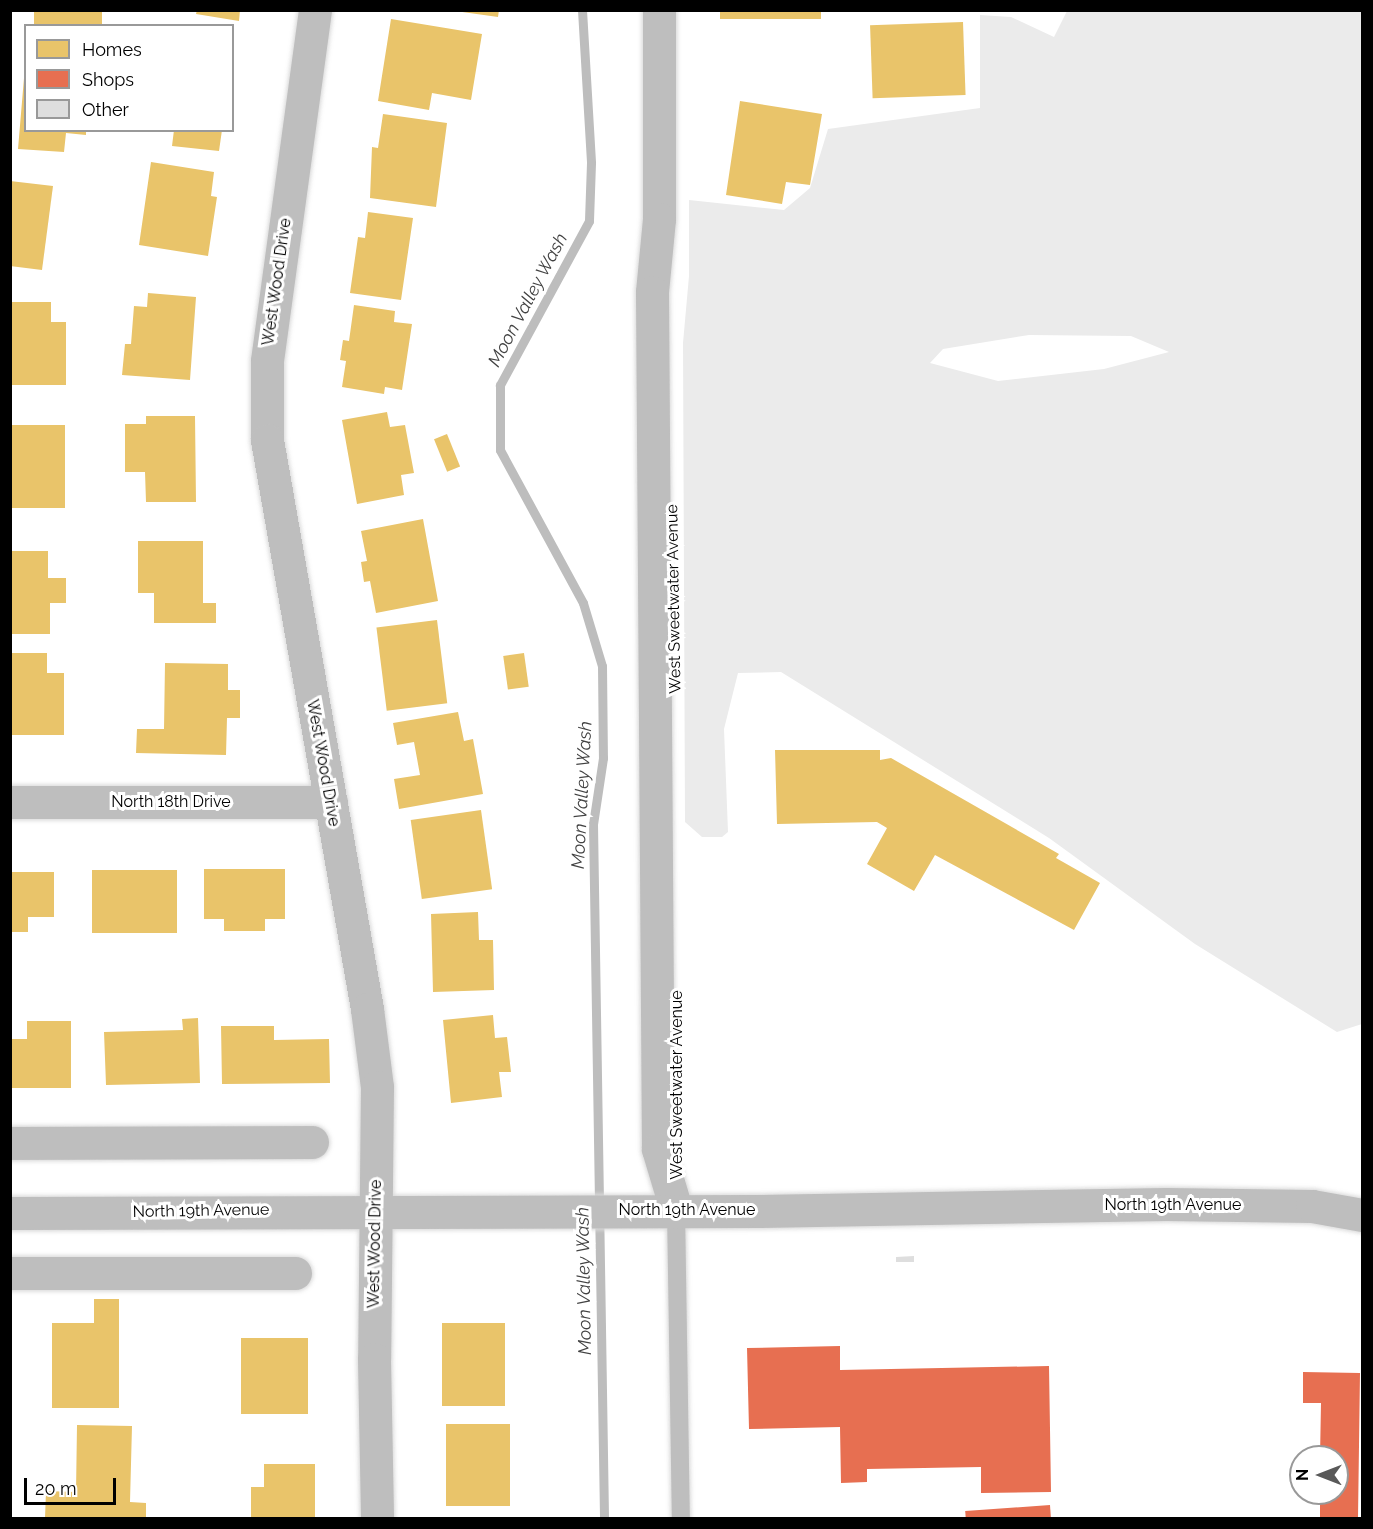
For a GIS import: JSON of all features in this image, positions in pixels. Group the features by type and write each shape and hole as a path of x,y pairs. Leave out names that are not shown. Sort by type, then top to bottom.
{"street":[{"name":"West Wood Drive","path":"315,10 267,361 267,440 331,802 377,1087 375,1209 377,1518"},
{"name":"West Sweetwater Avenue","path":"659,10 660,219 652,292 658,1149 676,1209"},
{"name":"West Sweetwater Avenue","path":"676,1209 679,1148 672,292 678,219 679,10"},
{"name":"North 18th Drive","path":"10,802 331,802"},
{"path":"10,1143 312,1142"},
{"name":"North 19th Avenue","path":"10,1213 375,1209 629,1210 1166,1204 1312,1206 1362,1215"},
{"path":"10,1273 295,1273"}],"lane":[{"path":"676,1209 681,1518"}],"shaded area":[{"path":"1067,11 1362,11 1362,1024 1337,1032 1195,944 1049,838 781,672 738,673 724,729 728,832 722,837 702,837 685,822 683,343 689,276 689,200 784,210 810,188 828,129 980,108 980,15 1011,17 1054,37","holes":["1029,335 1131,336 1169,352 1104,369 998,381 930,363 943,349"]}],"building: Homes":[{"path":"34,10 102,10 102,24 34,24"},
{"path":"197,10 240,10 239,21 196,14"},
{"path":"448,10 499,10 498,17"},
{"path":"720,10 821,10 821,19 720,19"},
{"path":"391,19 482,34 471,100 432,93 429,110 378,101"},
{"path":"963,22 966,95 873,98 870,25"},
{"path":"24,78 24,132 86,132 86,135 66,133 64,152 18,149"},
{"path":"740,101 822,114 810,185 786,182 782,204 726,195"},
{"path":"383,114 447,123 436,207 370,198 372,147 378,148"},
{"path":"174,132 222,132 219,151 172,146"},
{"path":"151,162 214,172 211,196 217,197 208,256 139,245"},
{"path":"10,181 53,186 42,270 10,266"},
{"path":"368,212 413,218 401,300 350,293 358,237 365,238"},
{"path":"148,293 196,297 190,380 122,375 125,344 131,344 134,306 147,307"},
{"path":"10,302 51,302 51,322 66,322 66,385 10,385"},
{"path":"354,305 395,311 394,322 412,324 402,390 385,387 384,394 342,387 346,361 340,360 343,340 349,341"},
{"path":"387,412 390,427 405,425 414,473 401,475 404,495 357,504 342,420"},
{"path":"146,416 195,416 196,502 146,502 145,472 125,472 125,424 146,424"},
{"path":"10,425 65,425 65,508 10,508"},
{"path":"447,434 460,466 447,472 434,439"},
{"path":"423,519 438,601 376,613 370,581 364,582 361,562 367,561 361,531"},
{"path":"138,541 203,541 203,603 216,603 216,623 154,623 154,593 138,593"},
{"path":"10,551 48,551 48,578 66,578 66,603 50,603 50,634 10,634"},
{"path":"437,620 447,703 387,711 376,627"},
{"path":"10,653 47,653 47,673 64,673 64,735 10,735"},
{"path":"524,653 529,687 508,690 503,656"},
{"path":"165,663 228,664 228,690 240,690 240,718 227,718 226,755 136,753 137,729 164,729"},
{"path":"458,712 464,741 473,739 483,794 399,809 394,779 420,775 414,742 397,745 393,723"},
{"path":"775,750 880,750 880,760 891,758 1059,854 1056,858 1100,883 1074,930 935,855 914,891 867,864 887,828 877,822 777,824"},
{"path":"481,810 492,889 422,899 411,820"},
{"path":"204,869 285,869 285,919 265,919 265,931 224,931 224,919 204,919"},
{"path":"92,870 177,870 177,933 92,933"},
{"path":"10,872 54,872 54,917 28,917 28,932 10,932"},
{"path":"478,912 479,940 493,940 494,990 433,992 431,914"},
{"path":"493,1015 495,1038 507,1037 511,1072 499,1072 502,1097 451,1103 443,1020"},
{"path":"198,1018 200,1083 106,1085 104,1032 183,1030 182,1019"},
{"path":"27,1021 71,1021 71,1088 10,1088 10,1039 27,1039"},
{"path":"221,1026 274,1026 274,1040 329,1039 330,1083 222,1084"},
{"path":"94,1299 119,1299 119,1408 52,1408 52,1323 94,1323"},
{"path":"442,1323 505,1323 505,1406 442,1406"},
{"path":"241,1338 308,1338 308,1414 241,1414"},
{"path":"446,1424 510,1424 510,1506 446,1506"},
{"path":"77,1425 132,1426 130,1502 146,1503 146,1518 45,1518 46,1491 76,1492"},
{"path":"264,1464 315,1464 315,1518 251,1518 251,1487 264,1487"}],"building: Shops":[{"path":"840,1346 840,1370 1049,1366 1051,1492 981,1493 981,1467 867,1469 867,1482 841,1483 840,1427 749,1429 747,1348"},
{"path":"1303,1372 1360,1373 1358,1518 1320,1518 1320,1505 1349,1505 1349,1445 1320,1445 1321,1403 1303,1403"},
{"path":"1050,1505 1051,1518 966,1518 965,1511"}],"building: Other":[{"path":"914,1256 914,1262 896,1262 896,1257"}],"waterway":[{"name":"Moon Valley Wash","path":"582,10 591,163 589,221 500,385 500,450 583,603 602,666 603,758 593,824 604,1518"}]}
